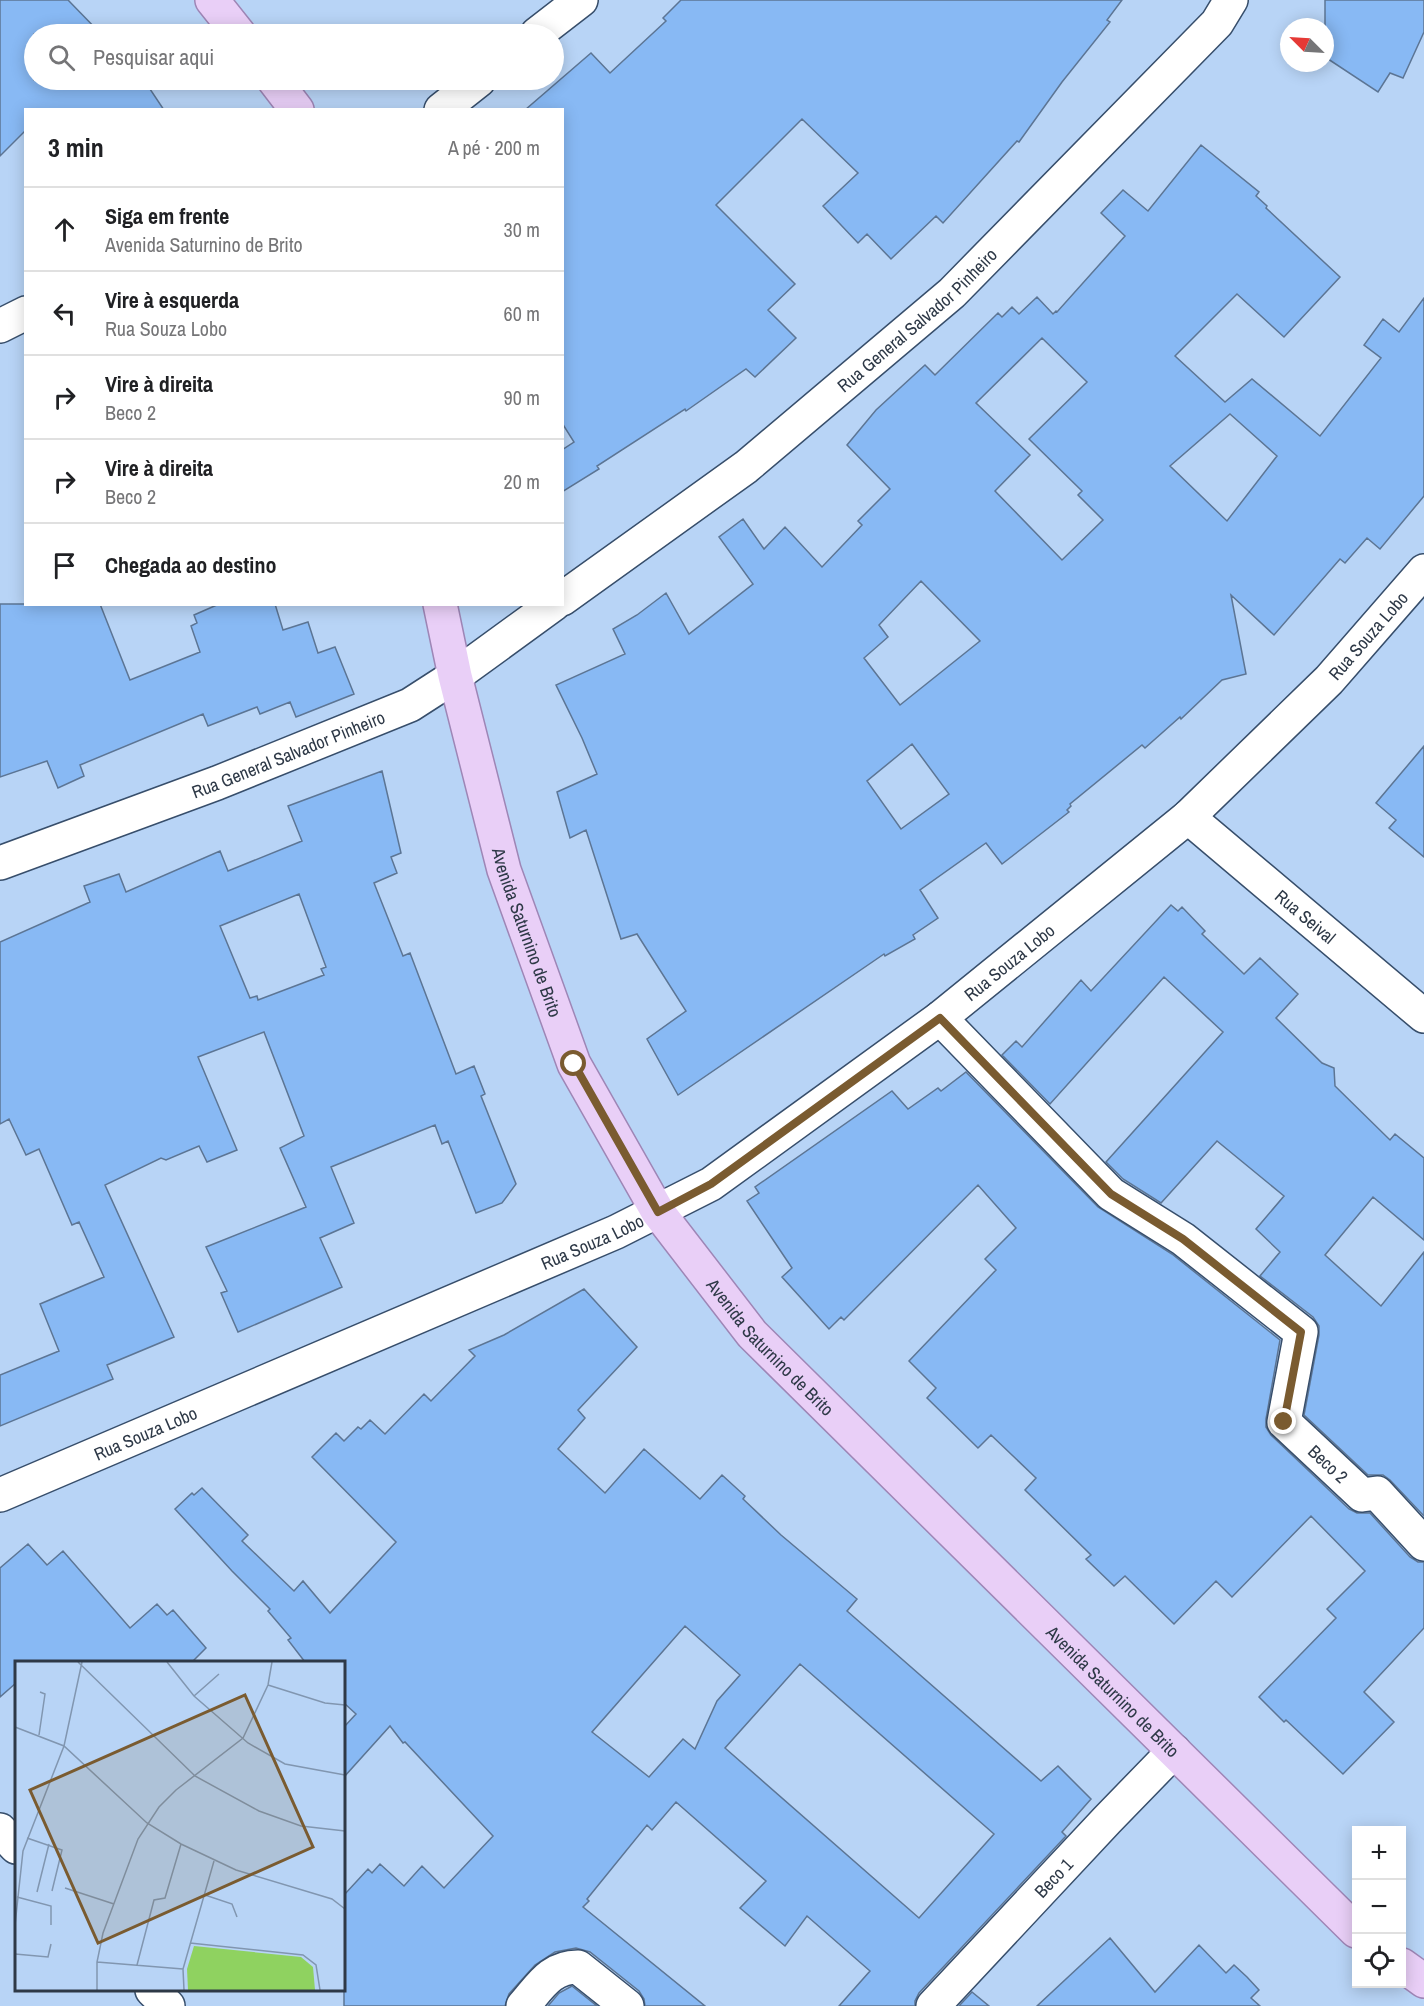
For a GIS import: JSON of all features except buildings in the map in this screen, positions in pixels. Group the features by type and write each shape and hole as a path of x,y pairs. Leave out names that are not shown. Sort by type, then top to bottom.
{"main road":[{"path":"212,0 231,24"},
{"path":"282,90 295,108"},
{"name":"Avenida Saturnino de Brito","path":"440,606 455,676 504,870 574,1064 658,1212 752,1334 1352,1927"},
{"path":"1406,1968 1424,1981"}],"street":[{"path":"550,24 580,0"},
{"name":"Rua General Salvador Pinheiro","path":"564,598 746,466 951,293 1217,23 1231,0"},
{"path":"444,108 466,90"},
{"path":"0,326 24,314"},
{"name":"Rua Souza Lobo","path":"0,1495 616,1232 711,1184 940,1018 1188,817 1329,680 1424,571"},
{"name":"Rua General Salvador Pinheiro","path":"0,863 217,783 410,705 455,676 551,606"},
{"name":"Rua Seival","path":"1188,817 1422,1009"},
{"name":"Beco 2","path":"940,1018 1111,1194 1183,1239 1301,1332 1284,1422 1362,1495 1377,1493 1424,1544"},
{"name":"Beco 1","path":"933,2006 1099,1828 1174,1752"},
{"path":"0,1830 15,1846"},
{"path":"523,2006 553,1972 565,1967 578,1967 627,2006"},
{"path":"154,1991 168,2006"}],"route":[{"path":"574,1064 658,1212 711,1184 940,1018 1111,1194 1183,1239 1301,1332 1284,1422"}]}
